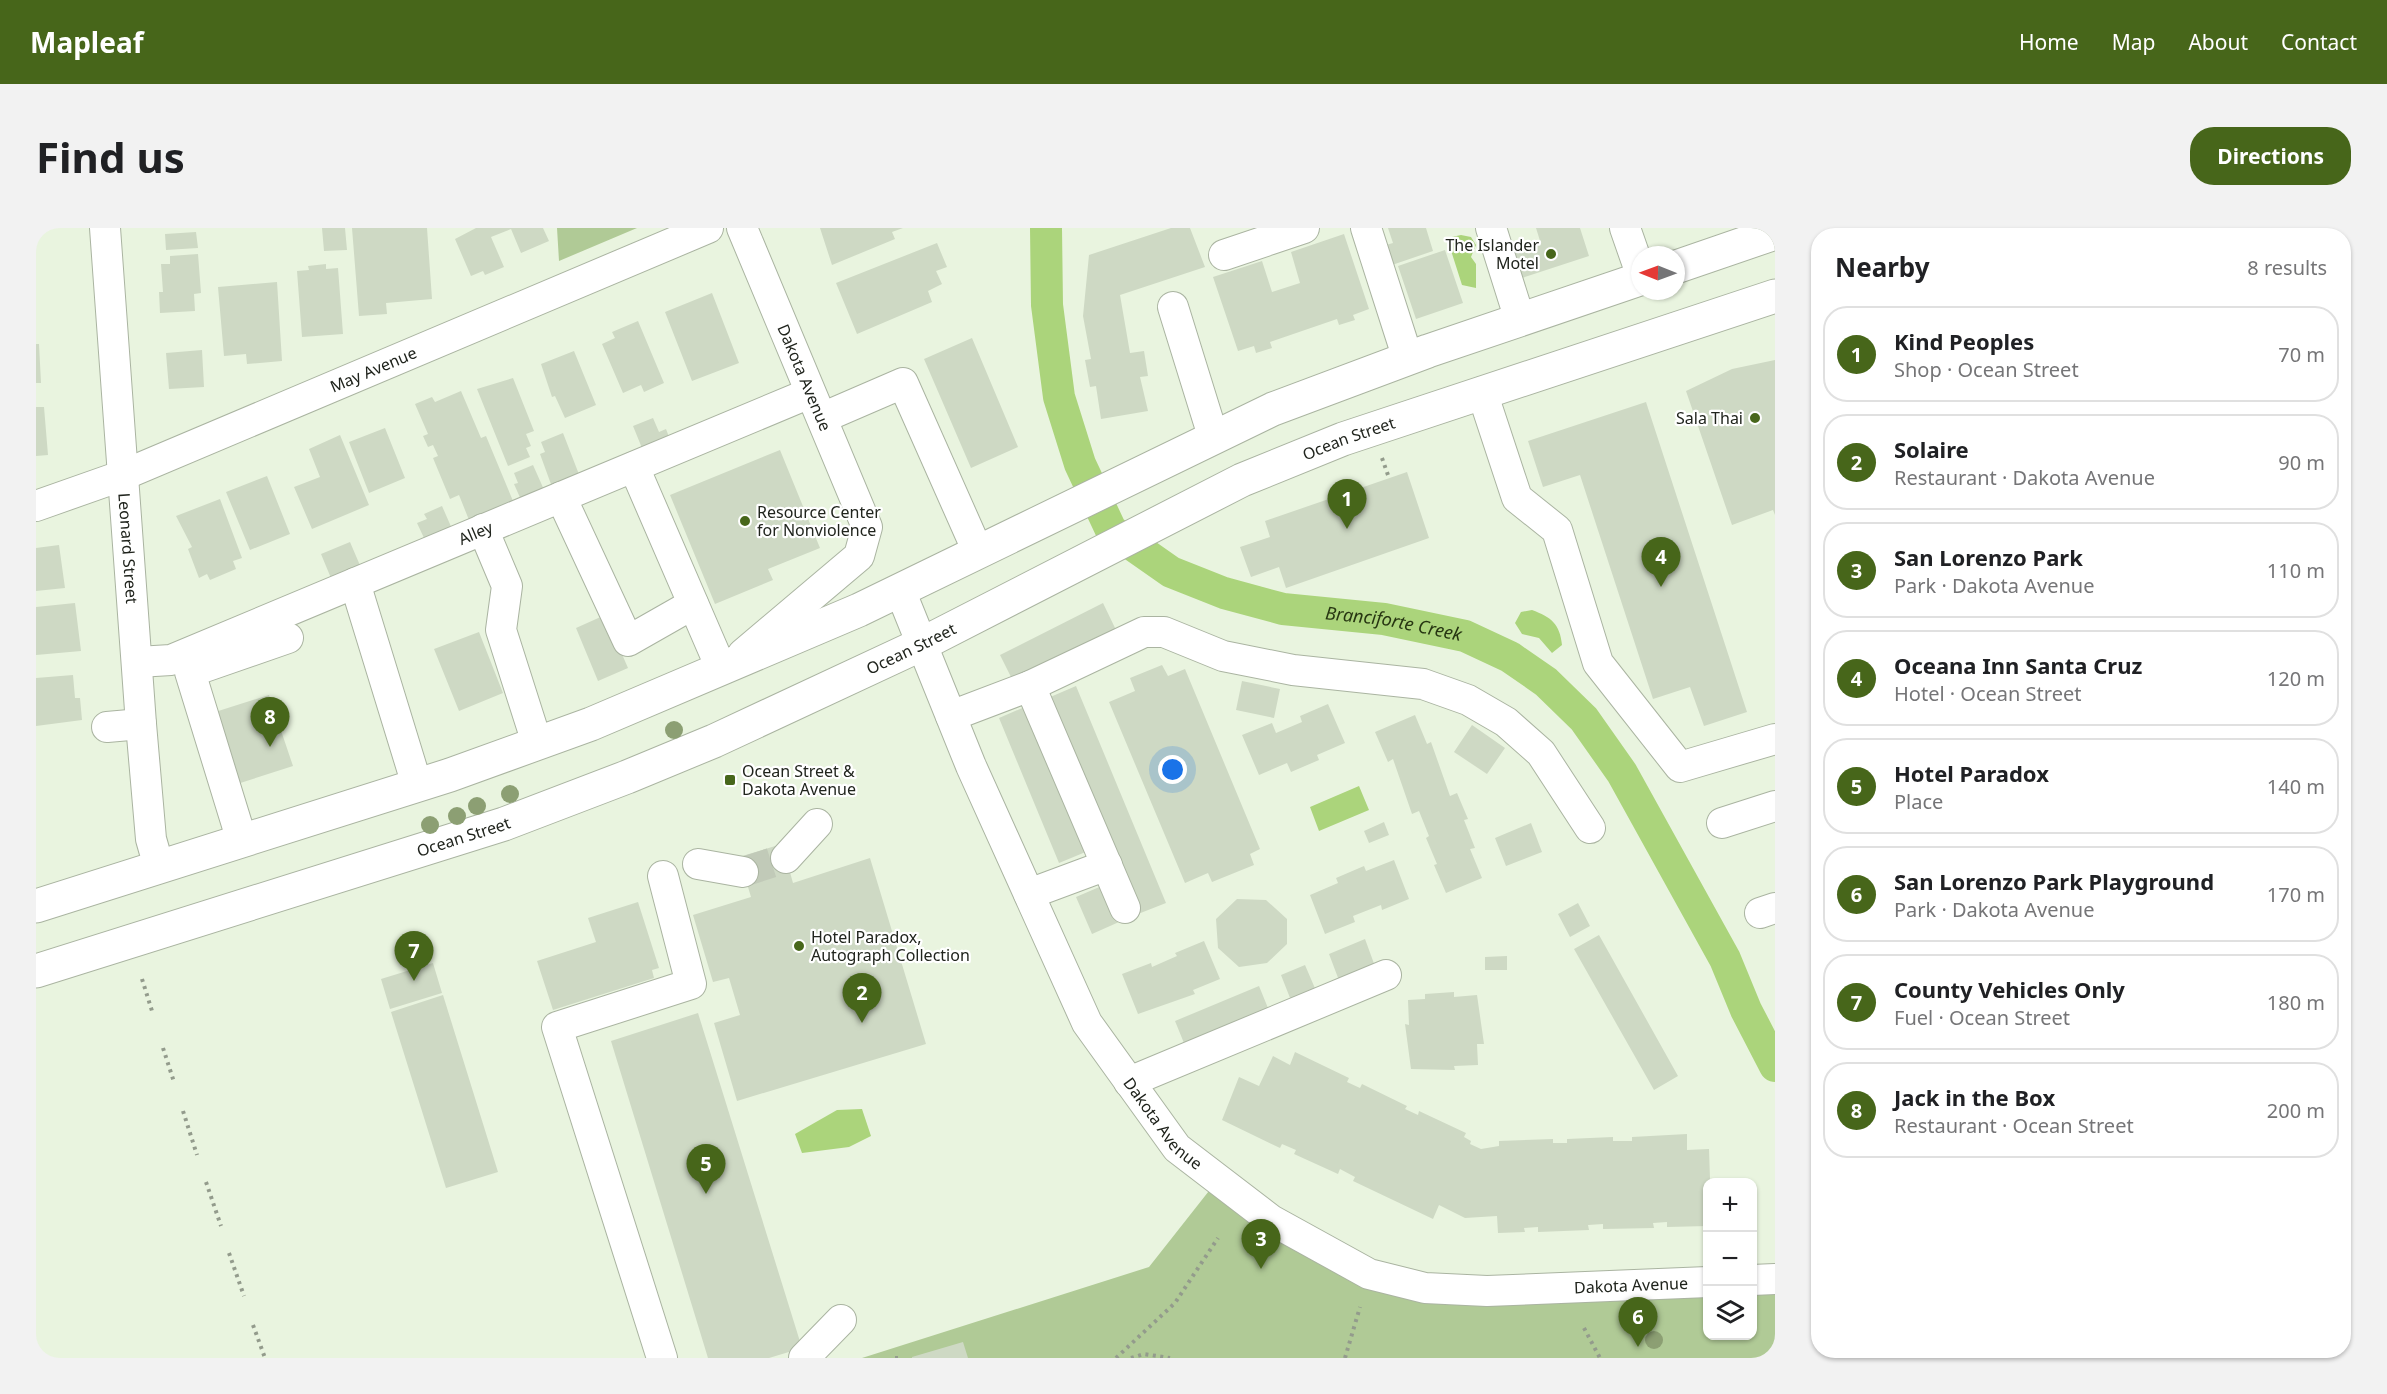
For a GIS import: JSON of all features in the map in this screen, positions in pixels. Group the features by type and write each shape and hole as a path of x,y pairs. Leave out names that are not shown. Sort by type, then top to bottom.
{"main road":[{"path":"1685,264 1775,233"},
{"path":"36,906 417,785 591,724 859,610 1213,436 1273,409 1408,359 1631,282"},
{"name":"Ocean Street","path":"36,970 504,824 714,741 922,644 1242,480 1302,455 1482,392 1775,296"}],"street":[{"name":"Leonard Street","path":"105,228 141,724 152,838 159,867"},
{"name":"May Avenue","path":"36,506 122,476 708,228"},
{"name":"Dakota Avenue","path":"726,666 859,556 867,527 742,228"},
{"path":"1224,255 1304,228"},
{"path":"1366,228 1408,359"},
{"path":"1491,228 1520,320"},
{"path":"1625,228 1631,246"},
{"path":"1173,307 1213,436"},
{"name":"Alley","path":"138,673 634,467 816,405 903,383 978,552"},
{"path":"1482,392 1517,498 1557,530 1598,663 1680,767 1775,739"},
{"path":"634,467 693,604 726,666"},
{"path":"561,497 627,641 693,604"},
{"path":"483,529 507,586 501,630 537,743"},
{"path":"355,583 417,785"},
{"name":"Dakota Avenue","path":"900,590 951,716 1087,1023 1177,1148 1271,1220 1369,1274 1425,1288 1487,1291 1703,1282"},
{"path":"951,716 1030,686 1144,632 1164,632 1223,656 1293,670 1423,684 1468,700 1506,722 1542,753 1590,828"},
{"path":"138,673 173,680 288,638"},
{"path":"190,672 242,841"},
{"path":"1030,686 1125,908"},
{"path":"107,727 141,724"},
{"path":"1722,823 1775,806"},
{"path":"786,858 817,824"},
{"path":"698,864 743,872"},
{"path":"1029,894 1107,865"},
{"path":"662,1358 557,1027 691,984 663,876"},
{"path":"1129,1082 1386,975"},
{"path":"1757,1280 1775,1279"},
{"path":"804,1358 841,1320"}],"path":[{"path":"1382,458 1389,478"},
{"path":"141,979 152,1011"},
{"path":"163,1048 174,1082"},
{"path":"183,1110 197,1155"},
{"path":"206,1182 221,1226"},
{"path":"1116,1358 1175,1303 1218,1238"},
{"path":"229,1253 244,1296"},
{"path":"1346,1358 1360,1308"},
{"path":"253,1324 264,1358"},
{"path":"1584,1328 1600,1358"},
{"path":"1131,1358 1144,1354 1170,1358"}],"shaded area":[{"path":"557,228 637,228 559,261"},
{"path":"1461,235 1471,237 1476,245 1471,257 1476,264 1476,288 1462,285 1447,238"},
{"path":"1532,610 1544,615 1557,627 1562,645 1552,653 1539,638 1522,634 1515,623 1521,612"},
{"path":"1359,786 1369,810 1319,831 1310,807"},
{"path":"862,1109 871,1136 849,1147 802,1153 795,1134 837,1110"},
{"path":"1216,1182 1397,1275 1476,1284 1703,1275 1703,1340 1757,1340 1757,1273 1775,1271 1775,1358 862,1358 1149,1267"}],"building":[{"path":"322,228 345,228 347,250 324,251"},
{"path":"352,228 427,228 432,299 386,303 387,314 359,316"},
{"path":"476,228 543,228 549,241 521,253 511,229 491,237 504,267 485,275 483,271 471,276 455,239"},
{"path":"820,228 903,228 892,232 895,239 832,265"},
{"path":"1171,228 1190,228 1205,267 1120,295 1130,353 1144,351 1148,376 1140,377 1148,411 1101,419 1096,386 1090,387 1085,360 1091,359 1083,316 1089,255"},
{"path":"1388,228 1426,228 1433,251 1392,265 1386,245 1393,243"},
{"name":"The Islander Motel","path":"1536,228 1580,228 1589,256 1522,278 1513,253 1541,244"},
{"path":"196,232 198,248 166,250 165,234"},
{"path":"1344,234 1369,309 1353,315 1355,320 1339,325 1337,319 1270,342 1272,348 1256,353 1254,346 1238,351 1213,277 1262,261 1272,292 1300,283 1291,252"},
{"path":"937,243 947,267 936,271 942,284 928,291 932,302 857,334 836,283"},
{"path":"1445,250 1463,303 1416,319 1398,266"},
{"path":"198,254 201,293 194,294 195,311 160,313 159,292 163,292 161,264 170,264 170,256"},
{"path":"326,264 326,269 338,268 343,334 302,337 297,271 309,270 308,266"},
{"path":"277,282 282,361 247,364 246,354 224,356 218,287"},
{"path":"712,293 739,363 692,381 665,312"},
{"path":"638,321 664,383 644,392 641,385 623,393 602,344 615,338 612,332"},
{"path":"972,338 1018,447 971,468 924,359"},
{"path":"36,344 39,344 41,383 36,383"},
{"path":"202,350 204,387 169,389 166,353"},
{"path":"574,351 596,405 565,418 555,396 552,397 541,364"},
{"path":"1775,360 1775,515 1773,510 1732,525 1686,391 1732,369"},
{"path":"513,378 534,431 526,434 531,446 526,448 530,457 508,466 477,389"},
{"path":"461,391 481,438 486,436 513,501 469,520 459,495 450,499 433,458 438,456 433,445 428,447 423,436 428,434 415,404 432,397 435,402"},
{"path":"1646,402 1747,712 1704,726 1690,687 1653,699 1580,475 1543,487 1528,441"},
{"path":"36,407 44,407 48,455 36,456"},
{"path":"653,418 659,432 666,429 671,442 644,453 633,426"},
{"path":"385,428 405,478 369,493 349,442"},
{"path":"563,433 580,477 552,487 540,454 545,452 541,442"},
{"path":"340,435 369,505 312,529 294,487 320,477 309,449"},
{"name":"Resource Center for Nonviolence","path":"780,450 820,548 768,569 773,580 715,604 670,495"},
{"path":"533,465 545,492 522,502 514,484 518,483 514,473"},
{"path":"1407,472 1429,538 1286,588 1279,567 1251,577 1240,547 1270,537 1265,521"},
{"path":"267,476 290,534 250,550 226,492"},
{"path":"220,499 242,558 233,561 236,569 210,580 207,574 199,578 188,549 192,547 176,516"},
{"path":"442,506 453,531 435,540 432,534 424,538 417,523 427,519 424,514"},
{"path":"350,542 362,570 333,583 321,554"},
{"path":"59,545 65,588 36,591 36,548"},
{"path":"75,603 81,651 36,655 36,607"},
{"path":"1103,603 1116,630 1013,681 1000,655"},
{"path":"605,615 628,668 598,681 576,628"},
{"path":"479,632 503,693 459,711 434,649"},
{"path":"1162,665 1168,676 1185,669 1260,849 1250,854 1254,865 1212,882 1208,873 1185,883 1109,702 1135,691 1130,678"},
{"path":"73,675 75,698 80,698 82,720 36,726 36,678"},
{"path":"1242,681 1280,689 1274,718 1236,710"},
{"path":"1076,686 1166,903 1138,914 1048,698"},
{"path":"269,695 293,766 234,785 212,713"},
{"path":"1328,704 1345,743 1317,755 1319,760 1291,772 1287,763 1259,775 1242,735 1272,723 1276,733 1302,722 1300,716"},
{"path":"1027,706 1088,851 1059,863 999,718"},
{"path":"1415,715 1427,744 1431,742 1450,796 1457,793 1468,819 1464,820 1475,848 1470,849 1482,878 1446,893 1434,865 1437,864 1426,838 1429,836 1419,811 1412,814 1393,759 1388,762 1375,732"},
{"path":"1472,725 1505,748 1487,774 1454,752"},
{"path":"1384,822 1389,835 1369,843 1364,831"},
{"path":"1531,823 1542,852 1506,866 1495,838"},
{"name":"Hotel Paradox, Autograph Collection","path":"782,844 793,883 870,858 926,1044 737,1101 714,1023 740,1015 729,978 713,982 693,915 751,897 739,857"},
{"path":"1394,860 1409,899 1382,910 1381,905 1353,916 1355,922 1325,934 1310,895 1338,883 1336,878 1364,866 1366,871"},
{"path":"1104,885 1119,922 1092,934 1076,897"},
{"path":"1237,899 1266,900 1287,919 1287,944 1267,963 1239,967 1218,948 1216,919"},
{"path":"638,902 659,968 652,970 654,978 553,1010 537,961 596,942 588,918"},
{"path":"1578,903 1590,926 1570,937 1558,914"},
{"path":"1599,935 1678,1076 1654,1090 1574,949"},
{"path":"1365,939 1376,969 1340,983 1329,954"},
{"path":"1204,941 1220,979 1193,990 1195,994 1138,1014 1122,974 1151,963 1152,967 1177,956 1175,953"},
{"path":"1507,956 1507,970 1485,970 1485,957"},
{"path":"433,963 442,993 390,1009 381,979"},
{"path":"1305,965 1317,993 1292,1003 1281,975"},
{"path":"1259,986 1270,1013 1186,1048 1175,1021"},
{"path":"1454,992 1454,997 1477,995 1484,1044 1477,1044 1478,1065 1454,1066 1455,1070 1411,1069 1405,1024 1409,1025 1408,1000 1425,999 1425,994"},
{"path":"443,995 498,1172 446,1188 391,1012"},
{"path":"698,1013 802,1348 769,1358 708,1358 611,1041"},
{"path":"1295,1052 1349,1078 1347,1082 1360,1088 1362,1084 1407,1106 1405,1109 1418,1115 1419,1111 1466,1133 1464,1137 1471,1141 1470,1144 1481,1149 1499,1146 1499,1141 1553,1139 1553,1143 1567,1143 1567,1139 1613,1137 1613,1141 1632,1141 1632,1137 1687,1134 1687,1150 1709,1149 1710,1178 1703,1178 1703,1226 1667,1227 1667,1222 1653,1223 1654,1228 1603,1229 1603,1224 1588,1225 1589,1230 1538,1232 1538,1227 1524,1228 1525,1232 1498,1233 1497,1216 1465,1218 1439,1205 1433,1219 1353,1181 1355,1177 1340,1169 1338,1174 1294,1154 1296,1150 1282,1144 1280,1148 1222,1120 1239,1077 1259,1086 1273,1056 1290,1065"},
{"path":"963,1342 968,1358 912,1358 912,1357"}],"waterway":[{"name":"Branciforte Creek","path":"1046,228 1047,305 1059,397 1080,464 1111,530 1171,572 1224,593 1283,609 1384,619 1465,636 1510,657 1546,682 1584,719 1622,773 1725,959 1746,1010 1775,1066"}],"tunnel":[{"path":"743,872 786,858"}],"place":[{"name":"The Islander Motel","path":"1551,254"},
{"name":"Sala Thai","path":"1755,418"},
{"name":"Resource Center for Nonviolence","path":"745,521"},
{"name":"Kind Peoples","path":"1347,529"},
{"name":"Oceana Inn Santa Cruz","path":"1661,587"},
{"name":"Jack in the Box","path":"270,747"},
{"name":"Ocean Street & Dakota Avenue","path":"730,780"},
{"name":"Hotel Paradox, Autograph Collection","path":"799,946"},
{"name":"County Vehicles Only","path":"414,981"},
{"name":"Solaire","path":"862,1023"},
{"name":"Hotel Paradox","path":"706,1194"},
{"name":"San Lorenzo Park","path":"1261,1269"},
{"name":"San Lorenzo Park Playground","path":"1638,1347"}]}
